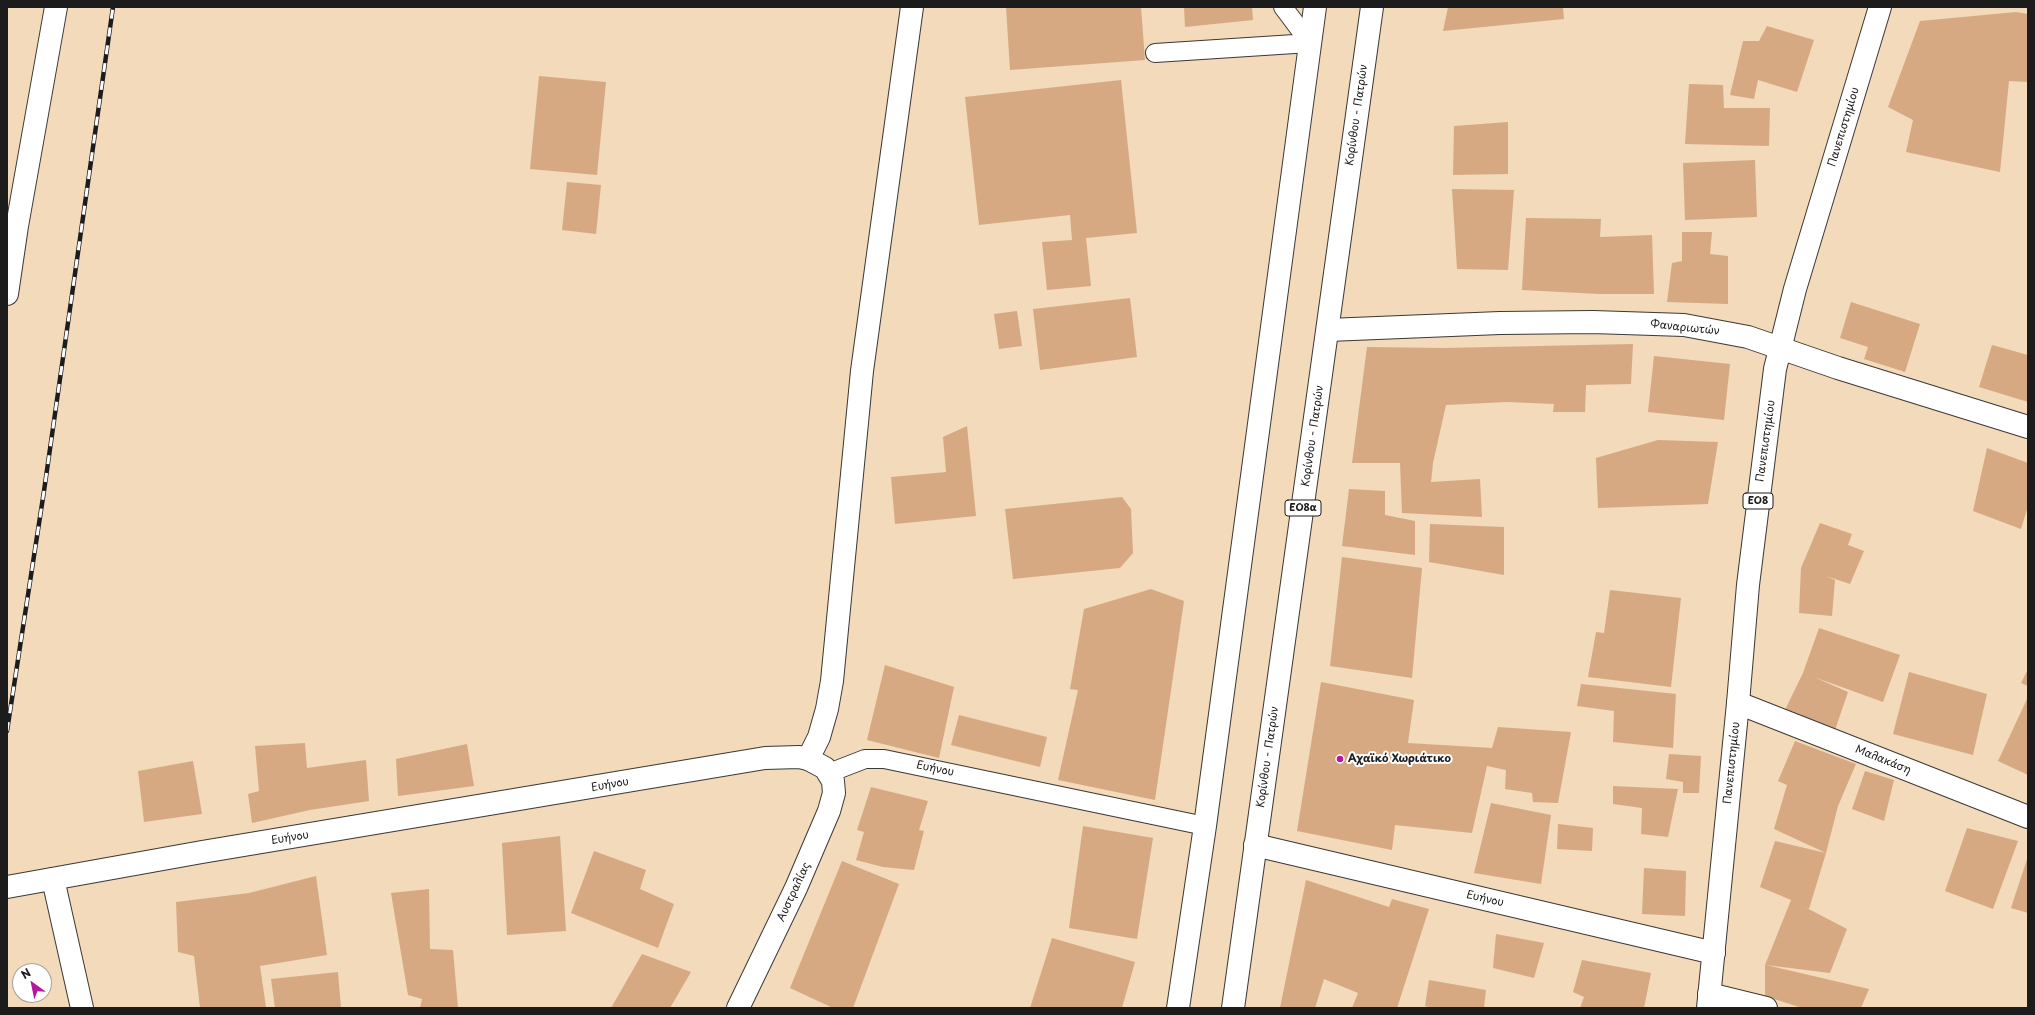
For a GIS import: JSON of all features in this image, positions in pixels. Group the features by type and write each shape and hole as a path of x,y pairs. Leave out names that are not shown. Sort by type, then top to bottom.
{"main road":[{"path":"7,294 17,226 56,7"},
{"path":"808,759 818,737 827,710 832,681 862,371 912,7"},
{"path":"1178,1008 1205,826 1315,7"},
{"name":"Κορίνθου - Πατρών","path":"1233,1008 1372,7"},
{"name":"Πανεπιστημίου","path":"1708,1001 1714,953 1756,512 1780,347 1797,282 1880,7"},
{"name":"Φαναριωτών","path":"1328,330 1500,323 1638,323 1684,325 1748,337 1838,368 2028,427"},
{"name":"Μαλακάση","path":"1738,703 2028,817"},
{"name":"Ευήνου","path":"7,887 202,852 765,758 791,757 808,759 817,762 829,773"},
{"name":"Αυστραλίας","path":"738,1008 825,825 834,793 833,781 829,773"},
{"name":"Ευήνου","path":"1256,845 1714,953"},
{"path":"53,879 82,1008"},
{"path":"1708,1001 1766,1008"}],"lane":[{"path":"1284,7 1310,43"},
{"path":"1155,53 1310,43"},
{"name":"Ευήνου","path":"829,773 865,759 884,759 1205,826"}],"building":[{"path":"1006,7 1141,7 1145,60 1010,70"},
{"path":"1184,7 1252,7 1253,20 1185,27"},
{"path":"1448,7 1563,7 1564,19 1443,31"},
{"path":"2016,12 2028,14 2028,82 2009,81 2000,172 1906,152 1913,120 1888,107 1920,21"},
{"path":"1767,26 1814,40 1797,92 1758,80 1754,99 1730,95 1743,41 1759,41"},
{"path":"539,76 606,82 597,175 530,169"},
{"path":"1121,80 1137,233 1086,238 1091,286 1047,290 1042,242 1072,240 1070,215 979,225 965,97"},
{"path":"1689,84 1723,85 1724,108 1770,108 1769,146 1685,144"},
{"path":"1508,122 1508,174 1453,175 1454,126"},
{"path":"1755,160 1757,217 1685,220 1683,163"},
{"path":"567,182 601,185 596,234 562,230"},
{"path":"1452,189 1514,190 1508,270 1457,269"},
{"path":"1526,218 1601,219 1600,237 1652,235 1654,294 1599,294 1522,290"},
{"path":"1682,232 1712,232 1710,254 1728,256 1728,304 1667,302 1672,263 1682,261"},
{"path":"1130,298 1137,357 1040,370 1033,309"},
{"path":"1851,302 1920,324 1905,372 1864,359 1868,347 1840,338"},
{"path":"1017,311 1022,346 999,349 994,314"},
{"path":"1633,344 1631,384 1586,385 1585,412 1553,412 1554,404 1507,402 1446,405 1433,463 1431,482 1480,479 1482,517 1402,513 1400,463 1352,463 1367,347 1445,348"},
{"path":"1992,345 2028,355 2028,402 1979,387"},
{"path":"1654,356 1730,364 1724,420 1648,412"},
{"path":"967,426 976,516 895,524 891,477 946,472 943,437"},
{"path":"1658,440 1718,442 1708,504 1598,508 1596,458"},
{"path":"1987,448 2028,463 2028,506 2021,529 1973,511"},
{"path":"1349,489 1385,491 1385,515 1415,521 1415,555 1342,546"},
{"path":"1122,497 1131,509 1133,553 1120,568 1013,579 1005,509"},
{"path":"1820,523 1852,534 1848,545 1864,551 1850,584 1826,576 1835,580 1832,616 1799,613 1801,568"},
{"path":"1430,524 1504,527 1504,575 1429,562"},
{"path":"1342,557 1422,568 1412,678 1330,666"},
{"path":"1151,589 1184,601 1155,800 1058,780 1078,690 1070,689 1084,609"},
{"path":"1610,590 1681,598 1671,687 1588,677 1596,632 1604,633"},
{"path":"1819,628 1900,655 1883,702 1814,677 1848,692 1835,730 1783,714 1803,673"},
{"path":"885,665 954,687 939,758 867,740"},
{"path":"2028,669 2028,686 2021,683"},
{"path":"1909,672 1987,694 1973,755 1893,734"},
{"path":"1321,682 1414,700 1408,743 1492,748 1498,727 1571,732 1558,803 1533,802 1532,793 1505,789 1506,770 1487,766 1472,833 1395,825 1392,850 1297,831"},
{"path":"1581,684 1676,694 1673,748 1613,742 1614,711 1577,706"},
{"path":"2028,697 2028,775 1998,761"},
{"path":"959,715 1047,737 1040,767 951,745"},
{"path":"1795,741 1856,764 1838,806 1826,853 1774,829 1787,785 1778,781"},
{"path":"305,743 307,768 366,760 369,801 310,810 252,823 248,794 259,791 255,746"},
{"path":"467,744 474,786 398,796 396,759"},
{"path":"1669,754 1701,756 1699,793 1683,793 1683,782 1666,779"},
{"path":"193,761 202,814 144,822 138,771"},
{"path":"1865,771 1894,780 1884,821 1852,809"},
{"path":"1613,786 1678,789 1668,837 1641,834 1642,808 1613,804"},
{"path":"871,787 928,801 919,830 924,831 914,870 883,867 856,860 864,832 857,830"},
{"path":"1491,803 1551,815 1541,884 1474,873"},
{"path":"1558,824 1593,828 1592,851 1557,849"},
{"path":"1083,826 1153,838 1137,939 1069,928"},
{"path":"1967,828 2018,841 1993,909 1945,891"},
{"path":"560,836 566,931 507,935 502,843"},
{"path":"1775,841 1826,853 1809,909 1799,904 1847,929 1830,973 1766,965 1869,989 1861,1008 1802,1008 1765,996 1765,965 1791,900 1760,887"},
{"path":"594,851 646,870 640,889 674,904 658,948 571,913"},
{"path":"2028,856 2028,913 2011,908"},
{"path":"842,861 899,884 853,1008 833,1008 790,988"},
{"path":"1644,868 1686,871 1685,916 1642,914"},
{"path":"316,876 327,955 260,966 266,1007 200,1008 194,956 178,952 176,902 249,893"},
{"path":"1306,880 1389,907 1392,899 1429,909 1397,1008 1352,1008 1358,993 1324,979 1315,1008 1280,1008"},
{"path":"429,889 430,949 453,950 458,1008 420,1008 422,999 408,995 391,893"},
{"path":"1496,934 1544,943 1534,978 1493,968"},
{"path":"1052,938 1135,962 1122,1008 1030,1008"},
{"path":"642,954 691,972 670,1008 611,1008"},
{"path":"1582,960 1651,973 1644,1008 1580,1008 1584,997 1573,992"},
{"path":"338,972 341,1008 275,1008 271,979"},
{"path":"1429,980 1486,990 1484,1008 1433,1008 1425,1006"}],"railway":[{"path":"7,731 44,491 113,7"}],"place":[{"name":"Αχαϊκό Χωριάτικο","path":"1340,759"}]}
